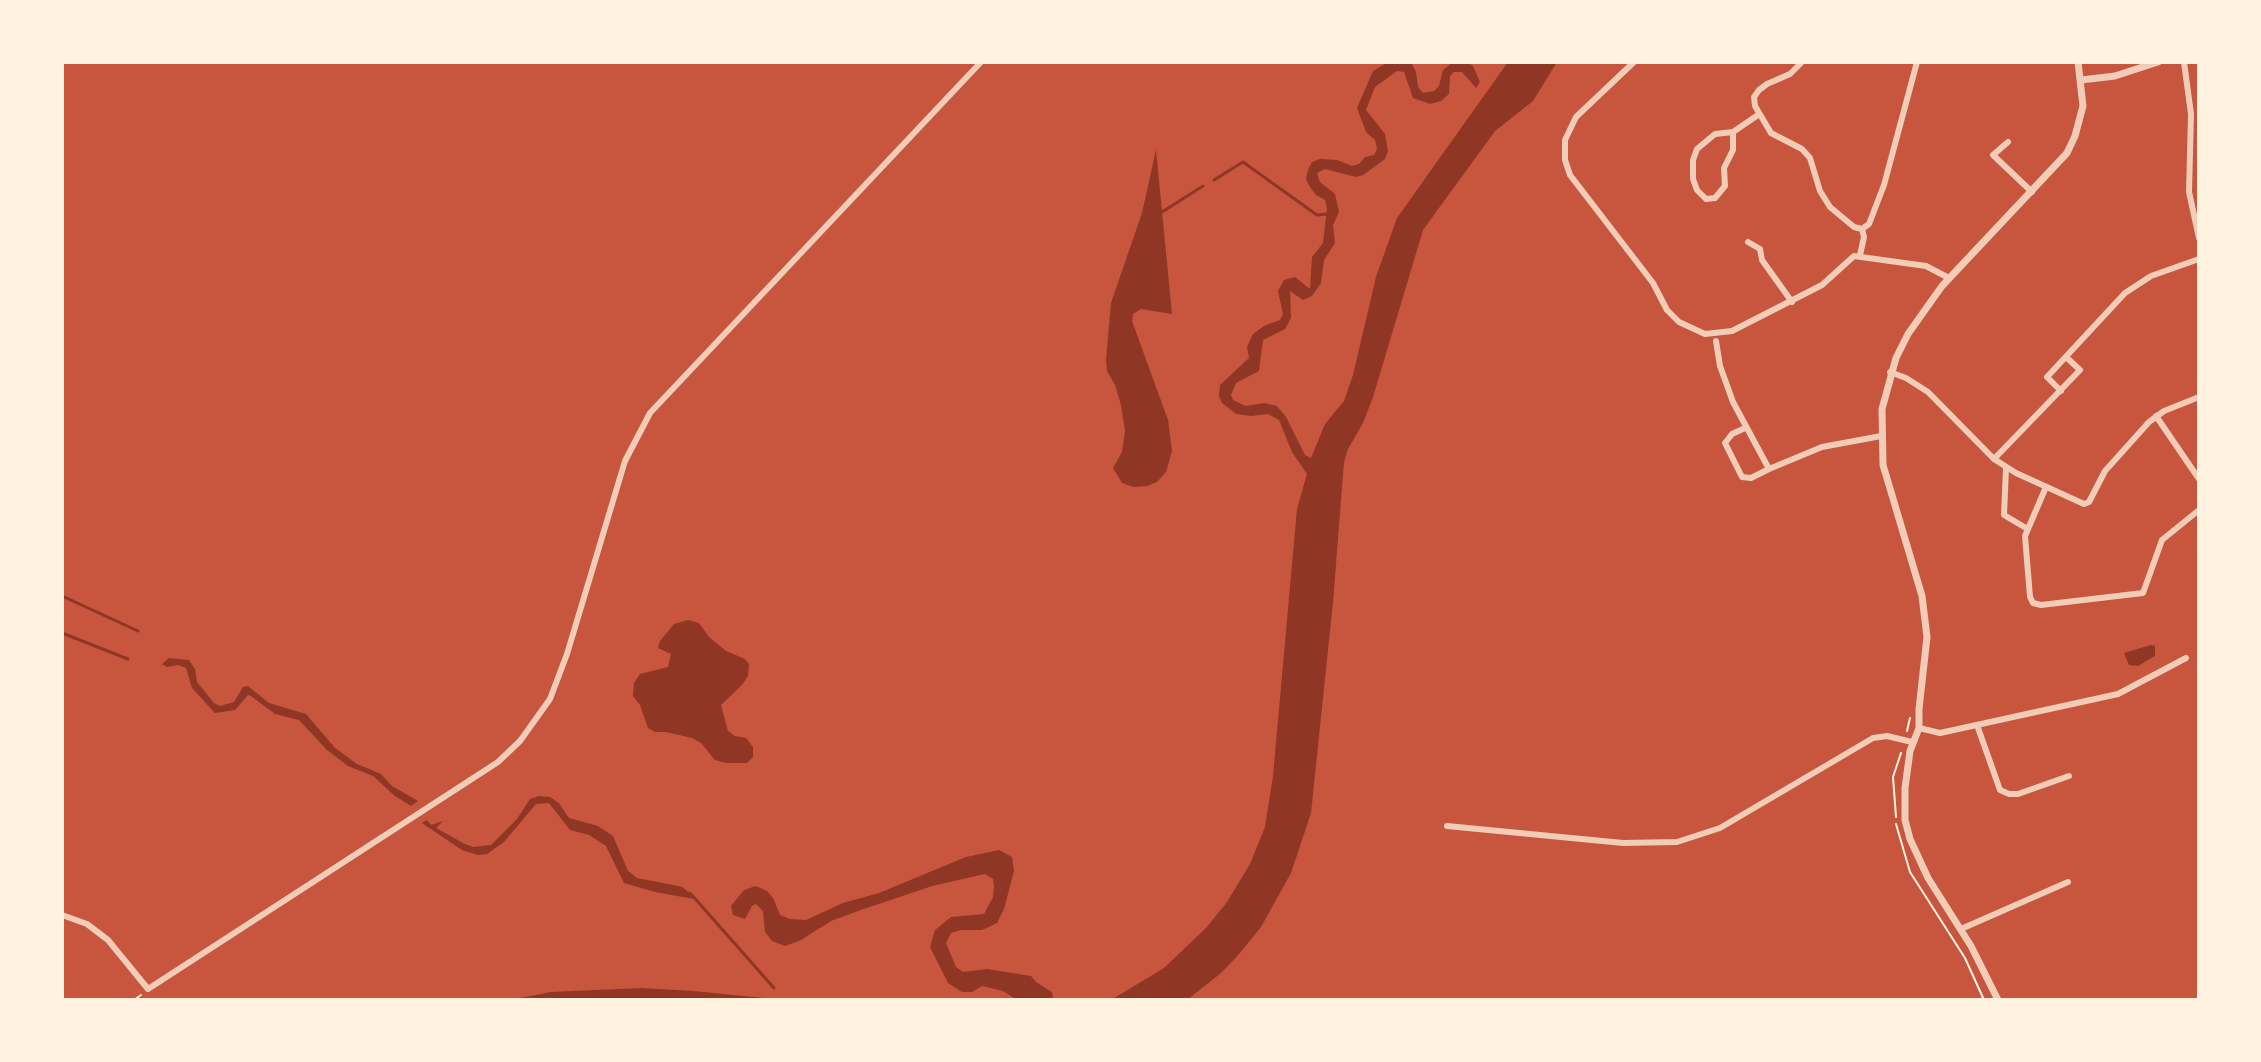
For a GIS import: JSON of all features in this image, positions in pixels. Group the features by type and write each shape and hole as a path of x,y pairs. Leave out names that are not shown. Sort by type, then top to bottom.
{"street":[{"path":"62,915 87,924 108,940 148,989 498,762 537,721 550,699 567,654 625,461 650,413 981,62"},
{"path":"1634,62 1576,117 1569,128 1565,150 1570,175 1653,283 1667,310 1679,322 1705,334 1724,334 1822,285 1849,258 1860,255 1926,266 1949,278"},
{"path":"1802,62 1790,74 1759,90 1754,97 1758,115 1771,133 1806,153 1813,163 1820,191 1830,207 1854,227 1862,229"},
{"path":"1862,229 1872,216 1884,185 1917,62"},
{"path":"1998,1000 1961,929 1928,878 1910,839 1904,808 1908,741 1919,728 1927,649 1925,612 1889,491 1881,436 1882,409 1890,372 1908,334 1949,278 2067,153 2083,106 2078,62"},
{"path":"2081,80 2115,76 2158,62"},
{"path":"2184,62 2191,114 2190,200 2199,238"},
{"path":"1733,132 1733,150 1724,168 1725,186 1715,198 1706,199 1697,190 1693,179 1693,160 1697,149 1715,134 1733,132 1758,115"},
{"path":"2008,142 1993,155 2032,192"},
{"path":"2189,175 2199,173"},
{"path":"1860,255 1864,237 1862,229"},
{"path":"1748,242 1760,249 1762,260 1792,302"},
{"path":"2061,391 2047,377 2134,285 2199,259"},
{"path":"1716,341 1725,382 1745,428 1769,469"},
{"path":"1994,459 2080,370 2066,357"},
{"path":"1890,372 1928,392 2006,468 2084,504 2089,502 2105,471 2156,416 2199,397"},
{"path":"2156,416 2199,479"},
{"path":"1745,428 1732,434 1725,443 1742,477 1751,478 1822,447 1881,436"},
{"path":"2006,468 2004,515 2026,528"},
{"path":"2046,487 2026,528 2030,597 2033,603 2041,605 2143,593 2162,540 2199,510"},
{"path":"1919,728 1940,733 2118,694 2186,658"},
{"path":"1977,725 2000,790 2018,794 2069,776"},
{"path":"1447,826 1623,843 1677,842 1720,828 1873,738 1887,736 1908,741"},
{"path":"1961,929 2068,882"}],"path":[{"path":"1908,741 1909,721"}],"shaded area":[{"path":"1388,62 1411,62 1418,87 1423,93 1434,91 1439,86 1443,70 1453,62 1467,62 1473,66 1480,82 1476,88 1462,72 1454,72 1450,76 1449,94 1441,101 1430,104 1413,98 1404,72 1397,71 1375,87 1366,110 1385,134 1388,151 1385,159 1356,177 1325,169 1317,173 1320,182 1335,194 1339,212 1333,225 1335,243 1324,260 1321,283 1312,296 1303,300 1290,291 1291,318 1285,329 1263,340 1259,371 1236,383 1231,395 1233,400 1246,406 1264,403 1277,406 1305,455 1311,458 1325,424 1344,401 1376,277 1397,218 1508,62 1557,62 1533,101 1495,131 1423,230 1373,397 1348,449 1344,462 1311,813 1291,873 1261,927 1240,953 1187,1000 1111,1000 1164,968 1207,927 1227,902 1250,864 1265,827 1273,776 1297,509 1307,474 1292,452 1279,420 1268,414 1236,414 1222,403 1220,385 1249,358 1247,347 1253,334 1280,320 1283,314 1278,291 1284,280 1295,277 1310,289 1312,257 1323,243 1327,208 1325,200 1316,195 1306,179 1308,170 1312,162 1320,159 1337,160 1352,166 1374,155 1377,149 1375,140 1366,132 1357,108 1373,71"},
{"path":"1156,150 1172,314 1141,309 1133,314 1132,321 1168,420 1172,451 1166,472 1157,482 1134,487 1122,483 1113,468 1122,452 1125,431 1121,405 1107,371 1106,360 1111,303 1142,213"},
{"path":"688,620 699,623 709,637 726,651 749,664 748,676 742,685 721,705 728,731 746,738 753,747 753,757 747,763 715,760 701,743 692,738 648,728 640,705 633,696 634,683 640,674 668,667 671,654 658,648 660,641 674,624"},
{"path":"2155,646 2155,656 2138,666 2129,665 2124,653"},
{"path":"169,658 189,660 195,669 197,682 220,706 234,702 243,687 248,686 269,703 306,714 335,748 357,764 381,774 392,786 418,801 411,806 395,796 373,776 348,766 327,750 299,720 275,714 251,696 248,695 235,710 215,713 192,688 186,668 162,664"},
{"path":"550,797 559,803 569,818 598,826 613,836 628,871 637,878 683,887 694,899 624,883 606,846 589,835 570,830 549,803 536,804 504,842 487,854 478,855 462,850 422,823 427,820 431,825 443,821 436,828 463,843 473,847 491,845 517,819 530,799"},
{"path":"999,850 1012,857 1014,871 997,923 982,930 951,933 946,943 956,967 963,972 987,969 1031,976 1052,992 1053,1000 1014,998 1003,991 982,986 972,992 962,992 948,983 930,947 935,930 951,917 984,914 993,897 994,886 993,879 985,874 932,886 858,911 831,921 785,946 772,941 765,932 763,911 756,904 745,919 733,915 731,906 744,890 756,886 773,898 780,915 806,920 966,857"},
{"path":"641,988 784,1000 511,1000 551,992"}],"waterway":[{"path":"1214,180 1243,162 1317,215 1327,214"},
{"path":"1162,212 1203,186"},
{"path":"62,596 138,631"},
{"path":"62,633 128,659"},
{"path":"685,892 691,894 774,988"}]}
